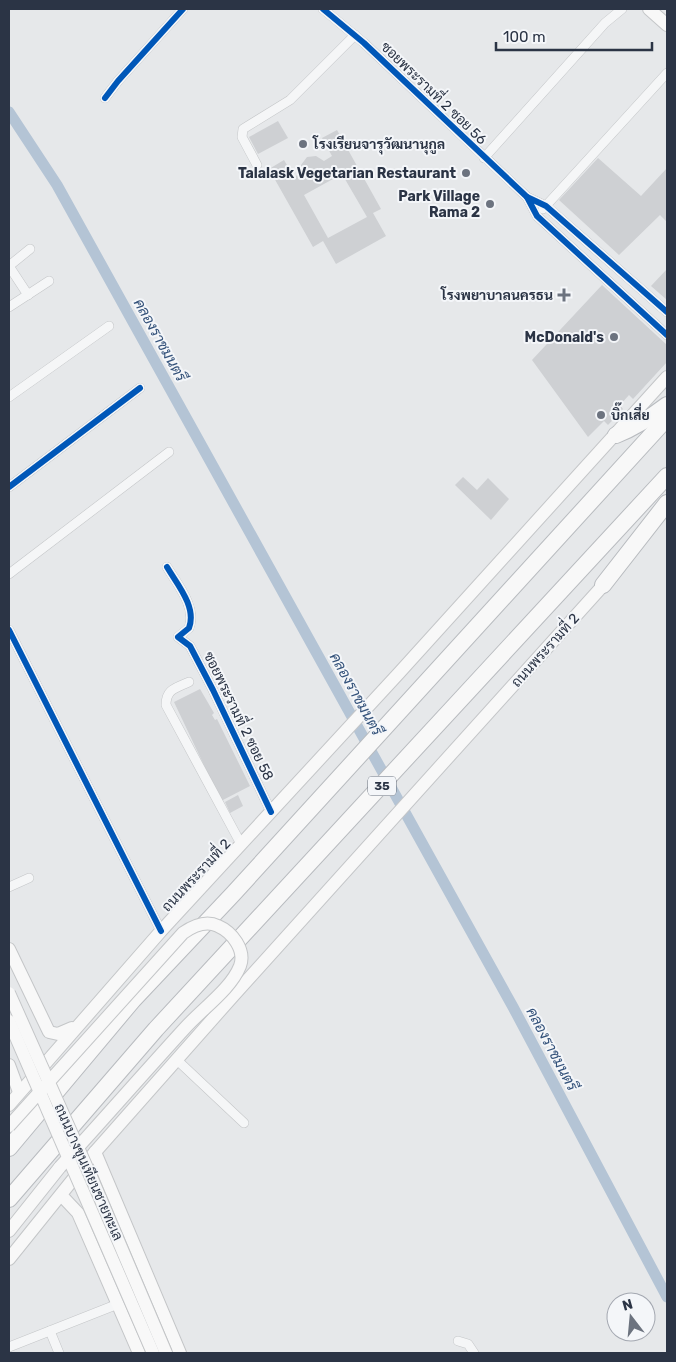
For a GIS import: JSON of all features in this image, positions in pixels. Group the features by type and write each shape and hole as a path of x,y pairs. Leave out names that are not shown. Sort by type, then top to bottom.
{"highway":[{"path":"616,435 644,422 667,405"},
{"path":"9,1148 133,1000 233,894 667,418"},
{"path":"525,590 667,434"},
{"path":"541,605 667,466"},
{"name":"ถนนพระรามที่ 2","path":"9,1199 156,1029 667,476"},
{"path":"603,586 667,503"}],"main road":[{"path":"649,9 667,25"},
{"name":"ถนนพระรามที่ 2","path":"9,1104 161,931 399,673 667,377"},
{"name":"ถนนพระรามที่ 2","path":"9,1259 95,1152 176,1060 356,858 667,516"},
{"path":"9,1126 183,933 192,927 203,924 216,924 233,936 242,955 241,964 234,978 185,1028 60,1167 9,1231"},
{"path":"9,950 49,1032 58,1034 76,1026"},
{"path":"9,1005 29,992"},
{"name":"ถนนบางขุนเทียนชายทะเล","path":"9,993 92,1179 166,1353"},
{"name":"ถนนบางขุนเทียนชายทะเล","path":"9,1020 153,1353"},
{"path":"9,1065 19,1092"},
{"name":"ถนนบางขุนเทียนชายทะเล","path":"95,1152 180,1353"},
{"name":"ถนนบางขุนเทียนชายทะเล","path":"60,1195 78,1213 139,1353"},
{"path":"102,1266 105,1255 114,1246 126,1246 138,1252"}],"street":[{"path":"105,98 183,9"},
{"name":"ซอยพระรามที่ 2 ซอย 56","path":"323,9 355,35 527,197 546,206 667,312"},
{"path":"484,158 605,23 622,9"},
{"path":"257,165 242,136 243,129 290,100 355,35"},
{"path":"537,216 667,73"},
{"name":"ซอยพระรามที่ 2 ซอย 56","path":"527,197 537,216 667,335"},
{"path":"28,295 9,266 30,249"},
{"path":"9,307 49,281"},
{"path":"9,397 109,326"},
{"path":"9,486 140,388"},
{"path":"9,574 168,452"},
{"name":"ซอยพระรามที่ 2 ซอย 58","path":"167,567 192,615 189,628 178,637 190,646 271,812"},
{"path":"9,630 161,931"},
{"path":"189,682 169,692 166,698 166,705 241,844"},
{"path":"9,887 29,878"},
{"path":"176,1060 244,1123"},
{"path":"9,1347 118,1304"},
{"path":"50,1331 59,1353"},
{"path":"458,1341 468,1344 474,1353"}],"building":[{"path":"278,121 288,138 258,154 249,137"},
{"path":"337,130 381,209 373,213 386,236 336,264 323,241 313,247 269,169 284,160 294,177 301,173 301,165 307,157 316,156 324,161 332,156 322,138","holes":["342,174 367,217 328,238 304,195"]},
{"path":"598,158 641,196 667,168 667,222 660,215 619,255 559,200"},
{"path":"667,269 667,300 651,286"},
{"path":"602,285 667,345 667,362 633,399 629,395 620,405 623,409 608,425 604,421 588,437 532,360"},
{"path":"463,477 477,490 488,478 509,499 491,520 455,485"},
{"path":"200,689 250,786 221,801 174,702"},
{"path":"238,795 243,806 230,813 225,802"}],"waterway":[{"name":"คลองราชมนตรี","path":"9,112 57,185 513,1007 667,1297"}],"cycle path":[{"path":"105,98 183,9"},
{"path":"323,9 364,43 527,197"},
{"path":"667,312 546,206 527,197 537,216 667,335"},
{"path":"9,487 140,388"},
{"path":"167,567 185,596 190,612 189,628 178,637 190,646 271,812"},
{"path":"9,630 161,931"}],"place":[{"name":"โรงเรียนจารุวัฒนานุกูล","path":"303,144"},
{"name":"Talalask Vegetarian Restaurant","path":"466,173"},
{"name":"Park Village Rama 2","path":"490,204"},
{"name":"โรงพยาบาลนครธน","path":"564,295"},
{"name":"McDonald's","path":"614,337"},
{"name":"บิ๊กเสี่ย","path":"601,415"}]}
